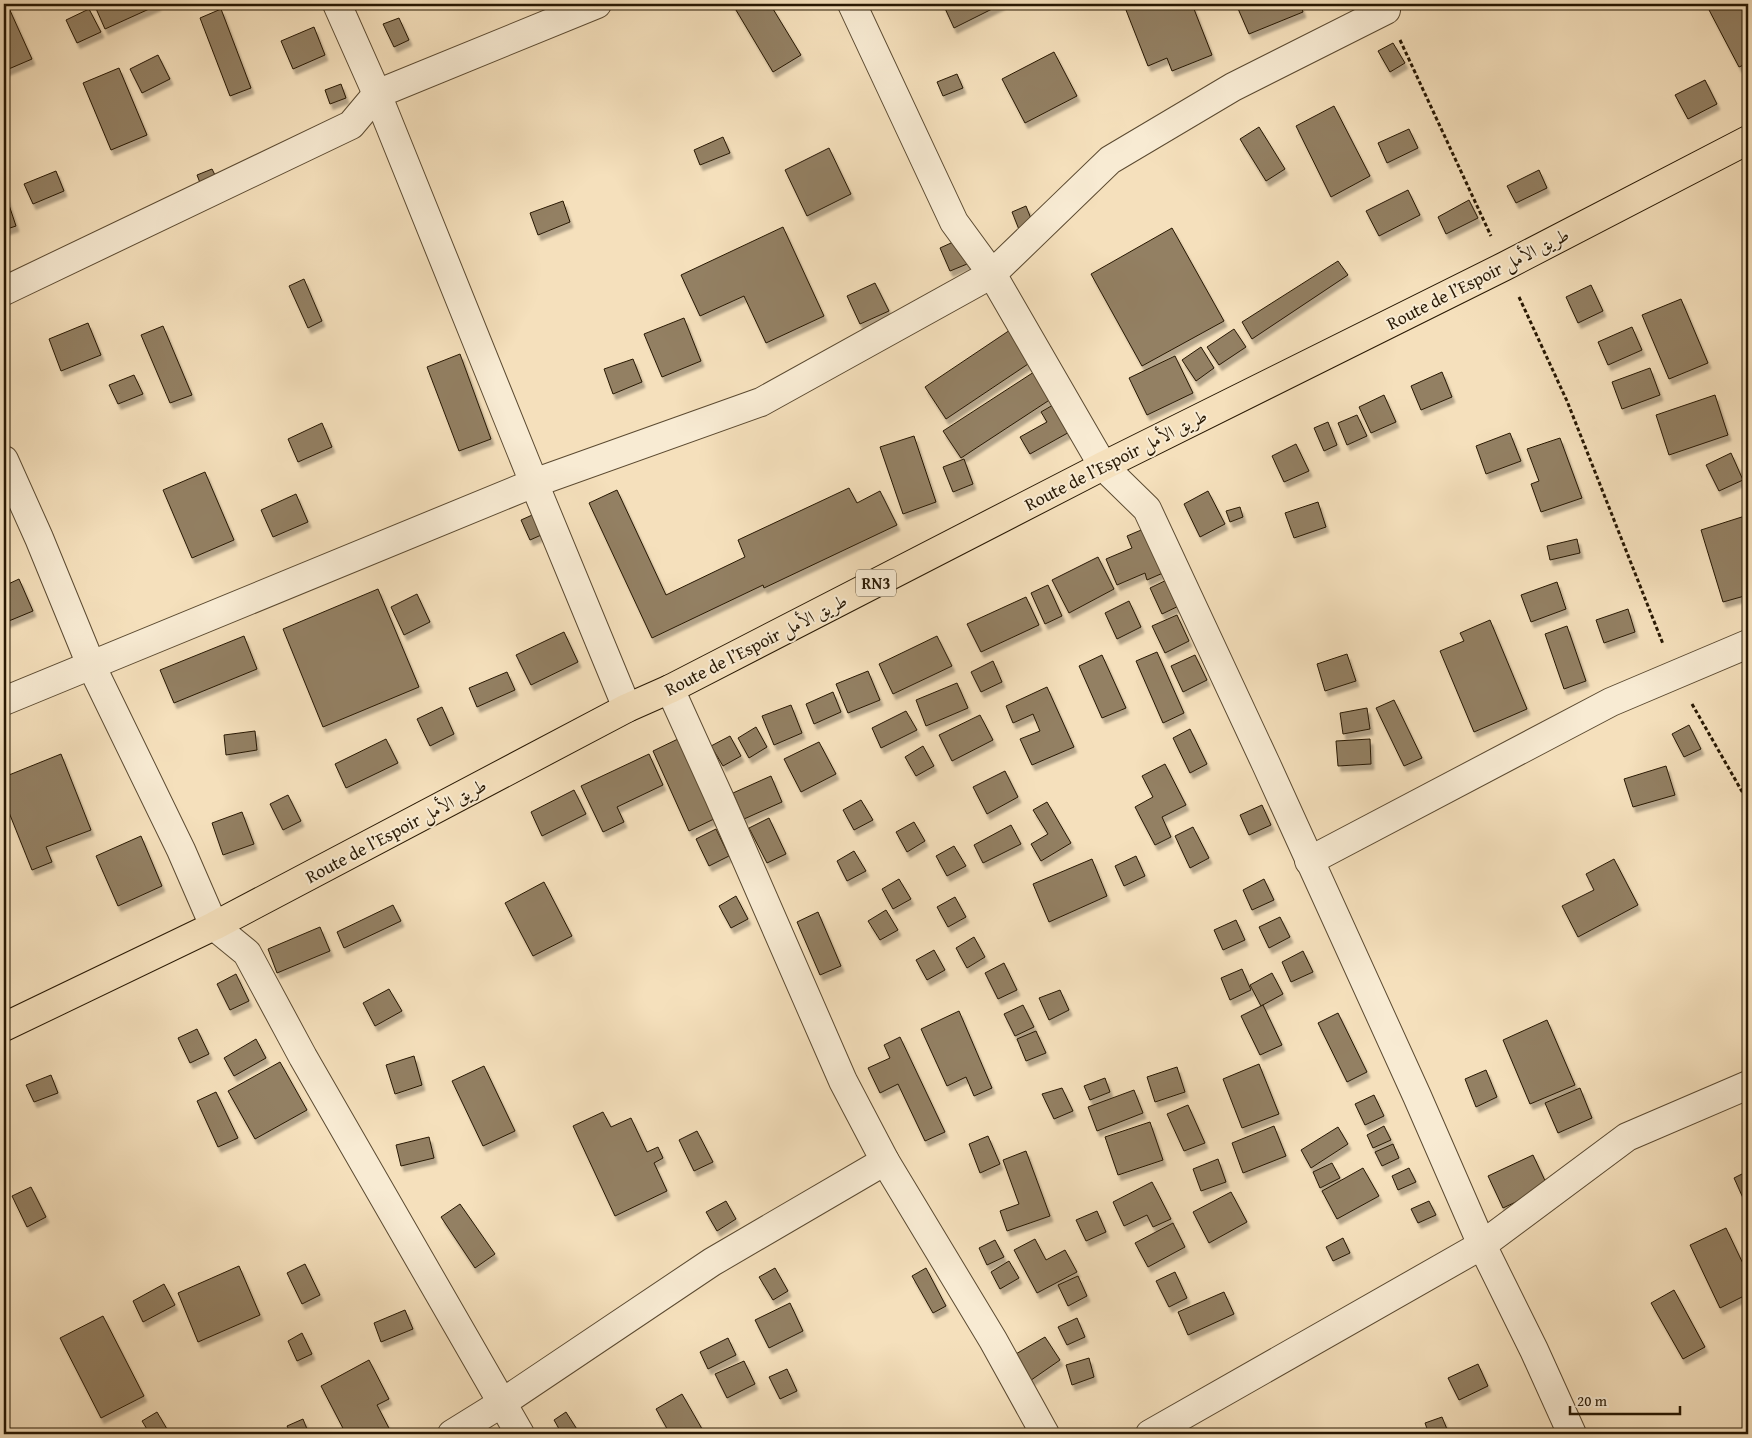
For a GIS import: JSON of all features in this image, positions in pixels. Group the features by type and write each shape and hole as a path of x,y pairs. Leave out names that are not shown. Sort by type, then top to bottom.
{"highway":[{"name":"Route de l’Espoir طريق الأمل","path":"4,1027 214,926 628,708 670,689 1103,466 1505,266 1748,140"}],"street":[{"path":"337,4 377,94 534,483 628,708"},
{"path":"4,291 351,125 377,94 597,4"},
{"path":"852,4 954,222 992,274 1103,466 1147,509 1266,764 1417,1096 1482,1245 1534,1350 1572,1434"},
{"path":"4,700 534,483 762,402 992,274 1110,160 1233,87 1386,10"},
{"path":"4,460 39,538 91,664 181,850 214,926 247,953 303,1058 520,1434"},
{"path":"1309,861 1611,702 1748,644"},
{"path":"670,689 843,1081 885,1160 993,1340 1045,1434"},
{"path":"1150,1434 1482,1245 1627,1137 1748,1085"},
{"path":"452,1434 502,1403 712,1262 885,1160"}],"path":[{"path":"1386,10 1568,401 1675,674 1748,802"}],"building":[{"path":"94,4 158,4 158,5 105,29"},
{"path":"734,4 770,4 801,55 773,72"},
{"path":"943,4 1002,4 954,28"},
{"path":"1142,4 1192,4 1212,55 1172,71 1167,58 1148,66 1126,10"},
{"path":"1236,4 1300,4 1303,12 1249,34"},
{"path":"1716,4 1748,4 1748,63 1739,67 1708,8"},
{"path":"8,6 32,59 4,71 4,8"},
{"path":"89,9 101,32 77,43 66,20"},
{"path":"221,9 251,88 230,96 200,18"},
{"path":"399,18 409,40 394,47 383,24"},
{"path":"314,27 325,55 293,69 281,41"},
{"path":"1393,43 1405,63 1390,72 1378,51"},
{"path":"1054,52 1077,96 1025,123 1002,79"},
{"path":"158,55 170,79 142,93 130,69"},
{"path":"119,68 147,135 111,150 83,83"},
{"path":"957,74 963,88 943,96 937,82"},
{"path":"1705,80 1717,104 1688,119 1675,95"},
{"path":"341,84 346,98 330,104 325,90"},
{"path":"1334,106 1370,176 1331,197 1296,126"},
{"path":"1259,127 1285,169 1266,181 1240,139"},
{"path":"1409,129 1418,148 1387,163 1378,143"},
{"path":"723,137 730,153 700,165 694,150"},
{"path":"829,148 851,194 807,216 785,170"},
{"path":"212,169 218,181 202,188 197,175"},
{"path":"1539,170 1547,188 1516,203 1507,186"},
{"path":"56,171 64,191 33,204 24,184"},
{"path":"4,190 16,226 4,230"},
{"path":"1408,190 1420,215 1379,236 1366,211"},
{"path":"1469,200 1478,218 1446,234 1438,217"},
{"path":"563,201 570,222 538,235 530,213"},
{"path":"1026,206 1034,226 1020,232 1012,212"},
{"path":"783,227 824,316 766,343 744,296 700,316 681,275"},
{"path":"1172,228 1224,321 1142,366 1091,274"},
{"path":"962,238 972,262 950,271 940,248"},
{"path":"1338,261 1348,275 1252,339 1242,322"},
{"path":"304,279 322,321 308,328 289,286"},
{"path":"875,283 889,311 860,324 847,296"},
{"path":"1591,285 1603,311 1578,323 1566,297"},
{"path":"1681,299 1708,363 1669,379 1642,315"},
{"path":"684,318 701,361 662,377 644,334"},
{"path":"88,323 101,355 61,371 49,339"},
{"path":"163,326 192,395 170,403 141,335"},
{"path":"1632,327 1642,350 1608,365 1598,342"},
{"path":"1013,328 1034,360 946,419 925,387"},
{"path":"1234,329 1246,347 1219,365 1207,347"},
{"path":"1201,347 1214,368 1196,381 1182,360"},
{"path":"460,354 491,439 459,451 427,367"},
{"path":"1175,356 1193,393 1147,415 1129,378"},
{"path":"633,359 642,382 613,394 604,369"},
{"path":"1650,368 1660,395 1622,409 1612,382"},
{"path":"1034,372 1051,399 961,458 943,431"},
{"path":"1442,372 1452,397 1421,410 1411,386"},
{"path":"134,375 143,394 118,404 109,385"},
{"path":"1384,395 1396,422 1371,433 1359,407"},
{"path":"1715,395 1728,435 1669,455 1656,415"},
{"path":"1058,402 1073,430 1030,454 1020,437 1047,422 1041,412"},
{"path":"1357,415 1367,436 1347,445 1338,423"},
{"path":"1328,422 1337,445 1324,451 1314,428"},
{"path":"322,423 332,447 298,462 288,439"},
{"path":"1510,433 1521,461 1486,474 1476,446"},
{"path":"914,436 936,502 903,514 880,447"},
{"path":"1560,438 1582,498 1541,512 1531,484 1539,481 1527,449"},
{"path":"1296,444 1309,471 1284,482 1272,456"},
{"path":"1731,453 1743,480 1719,491 1706,465"},
{"path":"964,459 973,484 953,492 943,467"},
{"path":"205,472 234,540 192,558 163,490"},
{"path":"849,488 857,503 880,491 897,525 764,588 763,585 652,638 589,503 617,490 666,595 745,557 738,540"},
{"path":"1208,491 1225,524 1200,537 1184,504"},
{"path":"296,494 308,522 273,537 261,510"},
{"path":"1318,502 1326,527 1294,538 1285,513"},
{"path":"1240,507 1243,517 1230,522 1226,511"},
{"path":"539,512 548,532 530,540 521,520"},
{"path":"1748,515 1748,595 1723,602 1701,530"},
{"path":"1153,525 1172,569 1147,580 1145,573 1117,585 1106,559 1132,548 1127,536"},
{"path":"1577,539 1580,553 1550,560 1547,546"},
{"path":"1098,557 1114,589 1069,613 1052,580"},
{"path":"1175,576 1187,602 1162,614 1150,588"},
{"path":"19,579 33,611 4,623 4,586"},
{"path":"1557,582 1566,609 1531,622 1521,595"},
{"path":"1048,585 1062,616 1045,624 1031,593"},
{"path":"378,589 419,687 323,727 283,629"},
{"path":"417,594 430,622 404,635 391,607"},
{"path":"1026,597 1039,625 981,652 967,624"},
{"path":"1129,601 1141,627 1117,639 1105,613"},
{"path":"1628,609 1635,632 1604,643 1596,620"},
{"path":"1177,615 1189,641 1165,653 1152,626"},
{"path":"1490,620 1527,709 1474,732 1440,651 1464,641 1460,633"},
{"path":"1567,626 1586,681 1564,689 1545,634"},
{"path":"564,632 578,662 531,685 516,655"},
{"path":"244,636 257,669 174,703 160,670"},
{"path":"937,636 952,666 893,694 879,664"},
{"path":"1157,652 1184,713 1163,723 1136,661"},
{"path":"1347,654 1356,681 1325,691 1317,664"},
{"path":"1102,655 1126,708 1102,718 1079,666"},
{"path":"1195,655 1207,680 1183,692 1171,666"},
{"path":"993,661 1002,682 981,692 971,672"},
{"path":"868,671 880,700 848,713 836,684"},
{"path":"507,672 515,690 477,707 469,688"},
{"path":"957,683 968,708 926,726 916,700"},
{"path":"1047,687 1074,747 1032,765 1020,739 1040,731 1033,714 1013,723 1006,706"},
{"path":"833,692 841,712 814,724 806,704"},
{"path":"1394,700 1422,758 1404,766 1376,708"},
{"path":"791,705 802,733 774,745 762,716"},
{"path":"442,707 454,734 430,746 417,719"},
{"path":"1367,708 1370,729 1343,734 1340,713"},
{"path":"906,711 917,730 881,748 872,728"},
{"path":"980,715 993,740 952,761 939,735"},
{"path":"1689,725 1701,749 1684,757 1672,734"},
{"path":"756,727 767,747 749,758 738,738"},
{"path":"1190,729 1207,764 1190,773 1173,738"},
{"path":"255,731 257,750 226,755 224,735"},
{"path":"730,736 741,756 723,766 711,746"},
{"path":"680,738 716,818 689,831 653,751"},
{"path":"386,739 398,763 346,788 335,764"},
{"path":"1370,739 1371,764 1338,766 1336,741"},
{"path":"819,742 836,774 801,792 784,759"},
{"path":"923,746 934,766 916,776 905,757"},
{"path":"61,754 91,830 46,847 52,862 32,870 4,800 4,777"},
{"path":"649,754 663,785 617,807 624,822 603,832 581,786"},
{"path":"1165,764 1186,805 1162,817 1171,837 1155,845 1135,807 1153,797 1142,776"},
{"path":"1666,766 1675,795 1633,807 1624,779"},
{"path":"1005,771 1018,797 987,814 973,787"},
{"path":"771,776 782,802 744,819 733,793"},
{"path":"574,790 586,814 542,836 531,812"},
{"path":"288,795 301,821 283,830 270,804"},
{"path":"861,800 873,820 854,830 843,810"},
{"path":"1047,802 1071,843 1041,861 1031,844 1048,834 1033,810"},
{"path":"1262,805 1271,825 1249,835 1240,815"},
{"path":"242,812 254,844 223,855 212,823"},
{"path":"769,818 786,854 767,863 749,828"},
{"path":"914,822 925,841 907,852 896,832"},
{"path":"1011,825 1021,844 983,863 974,845"},
{"path":"1193,827 1209,858 1190,868 1175,836"},
{"path":"716,829 729,856 709,866 696,839"},
{"path":"141,836 162,886 118,906 96,856"},
{"path":"954,846 966,866 947,876 936,856"},
{"path":"854,851 866,871 847,881 837,861"},
{"path":"1136,856 1145,876 1124,886 1115,866"},
{"path":"1092,859 1107,896 1049,922 1033,884"},
{"path":"1614,859 1638,905 1578,937 1562,906 1594,890 1586,874"},
{"path":"899,879 911,899 893,909 882,889"},
{"path":"1264,879 1274,900 1252,910 1243,890"},
{"path":"544,882 572,936 533,956 505,903"},
{"path":"736,896 748,919 731,928 719,906"},
{"path":"955,897 966,917 948,927 937,907"},
{"path":"393,905 401,921 344,948 337,932"},
{"path":"886,910 898,930 880,940 868,921"},
{"path":"818,912 841,966 820,975 797,922"},
{"path":"1280,917 1290,937 1269,948 1259,927"},
{"path":"1236,920 1245,940 1223,950 1214,930"},
{"path":"320,927 330,951 277,973 268,949"},
{"path":"974,937 985,957 967,968 956,948"},
{"path":"934,950 945,970 927,980 916,960"},
{"path":"1303,951 1313,972 1291,982 1282,962"},
{"path":"1004,963 1017,990 998,999 985,973"},
{"path":"1242,969 1251,990 1230,1000 1221,978"},
{"path":"1272,973 1283,994 1261,1006 1250,985"},
{"path":"236,974 249,1001 230,1010 217,984"},
{"path":"389,989 402,1011 375,1026 363,1003"},
{"path":"1060,990 1069,1010 1049,1020 1039,998"},
{"path":"1023,1005 1034,1027 1015,1036 1004,1014"},
{"path":"1263,1005 1282,1045 1260,1055 1241,1016"},
{"path":"959,1011 992,1088 974,1096 966,1077 947,1086 921,1029"},
{"path":"1338,1013 1367,1072 1347,1082 1318,1023"},
{"path":"1547,1020 1575,1085 1530,1104 1503,1040"},
{"path":"197,1029 209,1054 190,1063 178,1038"},
{"path":"1036,1031 1046,1053 1026,1061 1017,1039"},
{"path":"900,1037 945,1132 925,1141 898,1084 880,1093 868,1068 890,1058 884,1045"},
{"path":"256,1039 266,1058 234,1076 224,1058"},
{"path":"414,1056 422,1085 395,1094 386,1065"},
{"path":"280,1062 307,1110 255,1139 228,1091"},
{"path":"1259,1064 1279,1114 1242,1128 1223,1079"},
{"path":"484,1066 515,1131 483,1146 452,1081"},
{"path":"1177,1067 1185,1092 1155,1102 1147,1077"},
{"path":"1486,1070 1497,1097 1476,1107 1465,1079"},
{"path":"51,1075 58,1093 34,1102 26,1085"},
{"path":"1105,1078 1110,1092 1090,1100 1084,1086"},
{"path":"1062,1088 1073,1111 1054,1119 1042,1094"},
{"path":"1580,1088 1592,1118 1558,1133 1545,1103"},
{"path":"1134,1090 1143,1113 1097,1131 1088,1107"},
{"path":"216,1092 238,1138 218,1147 197,1101"},
{"path":"1374,1095 1384,1116 1365,1125 1355,1104"},
{"path":"1188,1105 1205,1143 1184,1151 1167,1114"},
{"path":"603,1112 611,1127 631,1118 647,1152 658,1147 663,1158 654,1163 667,1191 615,1216 573,1126"},
{"path":"1150,1122 1163,1160 1118,1175 1105,1137"},
{"path":"1274,1126 1286,1156 1243,1173 1232,1143"},
{"path":"1384,1126 1391,1140 1373,1148 1367,1135"},
{"path":"1338,1127 1348,1144 1311,1168 1301,1150"},
{"path":"697,1131 713,1162 694,1171 679,1140"},
{"path":"988,1136 1000,1164 980,1173 969,1144"},
{"path":"429,1137 434,1158 401,1166 396,1145"},
{"path":"1393,1144 1399,1158 1382,1166 1375,1152"},
{"path":"1026,1151 1050,1216 1007,1231 1000,1211 1019,1204 1003,1160"},
{"path":"1533,1155 1548,1187 1503,1208 1488,1176"},
{"path":"1218,1159 1226,1182 1201,1191 1193,1169"},
{"path":"1332,1163 1340,1178 1320,1188 1313,1172"},
{"path":"1363,1168 1379,1196 1337,1219 1322,1191"},
{"path":"1409,1168 1416,1182 1398,1190 1392,1176"},
{"path":"1748,1171 1748,1209 1734,1178"},
{"path":"1152,1182 1171,1219 1153,1227 1147,1215 1124,1226 1113,1202"},
{"path":"31,1187 46,1217 27,1227 12,1196"},
{"path":"1231,1192 1247,1222 1209,1243 1193,1212"},
{"path":"726,1201 736,1219 717,1231 706,1212"},
{"path":"1429,1201 1436,1215 1418,1223 1411,1209"},
{"path":"460,1204 495,1254 475,1268 441,1217"},
{"path":"1097,1211 1106,1232 1086,1241 1076,1220"},
{"path":"1173,1223 1185,1247 1148,1267 1135,1243"},
{"path":"1726,1228 1748,1274 1748,1294 1720,1308 1690,1245"},
{"path":"1343,1238 1350,1253 1333,1261 1326,1247"},
{"path":"1035,1239 1046,1260 1065,1250 1077,1272 1037,1293 1014,1250"},
{"path":"995,1240 1004,1257 987,1265 979,1248"},
{"path":"1009,1261 1019,1278 1000,1289 991,1272"},
{"path":"305,1264 320,1295 302,1304 287,1273"},
{"path":"239,1266 260,1315 198,1342 178,1293"},
{"path":"775,1268 788,1291 773,1300 759,1277"},
{"path":"926,1268 946,1306 933,1313 912,1276"},
{"path":"1175,1272 1187,1298 1169,1307 1156,1281"},
{"path":"1078,1276 1087,1296 1068,1306 1058,1285"},
{"path":"164,1284 175,1305 143,1322 133,1301"},
{"path":"1674,1290 1705,1347 1683,1359 1651,1303"},
{"path":"1224,1292 1234,1314 1188,1335 1178,1312"},
{"path":"790,1303 803,1331 769,1348 755,1320"},
{"path":"405,1310 413,1329 381,1342 374,1323"},
{"path":"103,1316 144,1396 101,1418 60,1338"},
{"path":"1077,1318 1085,1337 1067,1345 1058,1327"},
{"path":"302,1333 312,1354 297,1361 288,1341"},
{"path":"1045,1337 1060,1360 1024,1385 1009,1358"},
{"path":"728,1338 736,1355 708,1369 700,1352"},
{"path":"1089,1358 1094,1377 1072,1385 1066,1365"},
{"path":"369,1360 389,1399 377,1405 392,1434 346,1434 321,1386"},
{"path":"744,1361 755,1384 727,1398 715,1374"},
{"path":"1478,1364 1488,1386 1459,1400 1448,1378"},
{"path":"787,1369 797,1391 780,1399 769,1377"},
{"path":"682,1394 705,1434 670,1434 656,1409"},
{"path":"157,1412 170,1434 150,1434 142,1421"},
{"path":"566,1412 580,1434 562,1434 554,1420"},
{"path":"1442,1417 1449,1434 1429,1434 1425,1423"},
{"path":"303,1419 309,1434 291,1434 287,1426"}]}
